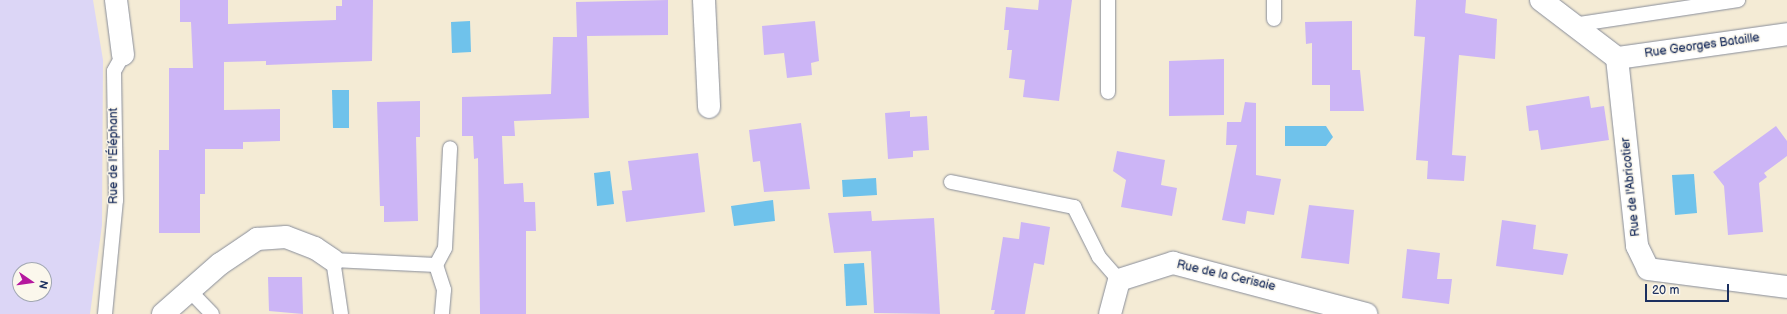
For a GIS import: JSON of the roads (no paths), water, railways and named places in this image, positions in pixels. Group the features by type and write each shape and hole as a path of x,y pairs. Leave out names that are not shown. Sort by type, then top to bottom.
{"street":[{"name":"Rue de l'Éléphant","path":"116,0 123,55"},
{"path":"704,0 709,107"},
{"path":"1541,0 1617,58"},
{"name":"Rue Georges Bataille","path":"1617,58 1787,34"},
{"name":"Rue de l'Abricotier","path":"1617,58 1637,246 1648,269 1787,287"},
{"path":"163,314 189,290 256,239 286,237 315,248 333,260"},
{"name":"Rue de la Cerisaie","path":"1120,280 1173,263 1366,314"},
{"path":"1110,314 1120,280"}],"lane":[{"path":"1108,0 1108,92"},
{"path":"1274,0 1274,19"},
{"path":"1573,25 1738,0"},
{"name":"Rue de l'Éléphant","path":"105,314 116,200 114,71 123,55"},
{"path":"442,314 444,290 436,265 445,248 450,148"},
{"path":"951,182 1074,207 1099,257 1120,280"},
{"path":"341,314 333,260 436,265"},
{"path":"189,290 212,314"}],"water":[{"path":"470,21 471,52 452,53 451,22"},
{"path":"332,90 349,90 349,128 333,128"},
{"path":"1285,126 1326,126 1333,137 1326,146 1285,146"},
{"path":"610,171 614,204 597,206 594,173"},
{"path":"1694,174 1697,213 1675,215 1672,175"},
{"path":"876,178 877,195 843,197 842,180"},
{"path":"773,200 775,221 734,226 731,206"},
{"path":"864,263 867,305 846,306 844,264"}]}
